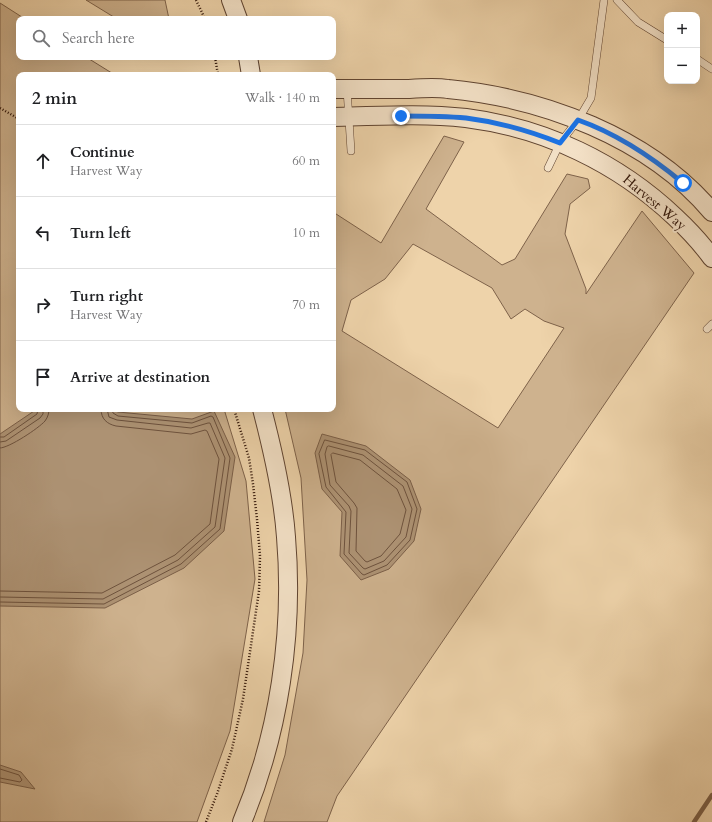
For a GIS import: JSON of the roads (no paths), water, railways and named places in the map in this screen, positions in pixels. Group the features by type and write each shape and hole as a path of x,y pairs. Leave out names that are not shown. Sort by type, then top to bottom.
{"street":[{"path":"230,0 237,16"},
{"path":"248,60 250,72"},
{"path":"340,89 446,88 485,93 518,100 578,120 630,145 665,168 703,201 712,212"},
{"name":"Harvest Way","path":"341,117 408,116 466,118 526,130 560,143 622,174 660,203 692,233 712,258"},
{"path":"242,822 266,753 284,661 287,620 286,538 283,505 263,412"}],"lane":[{"path":"548,168 560,143 578,120 592,98 604,0"},
{"path":"618,0 638,22 664,38"},
{"path":"700,61 712,69"},
{"path":"340,89 341,117 351,151"}],"water":[{"path":"33,412 118,412 192,419 214,412 235,457 224,531 184,568 105,608 0,606 0,434"},
{"path":"322,434 366,446 410,480 421,509 414,541 389,569 361,580 340,556 342,512 322,489 315,453"},
{"path":"0,765 21,772 35,789 0,782"}],"waterway":[{"path":"694,822 712,795"}]}
